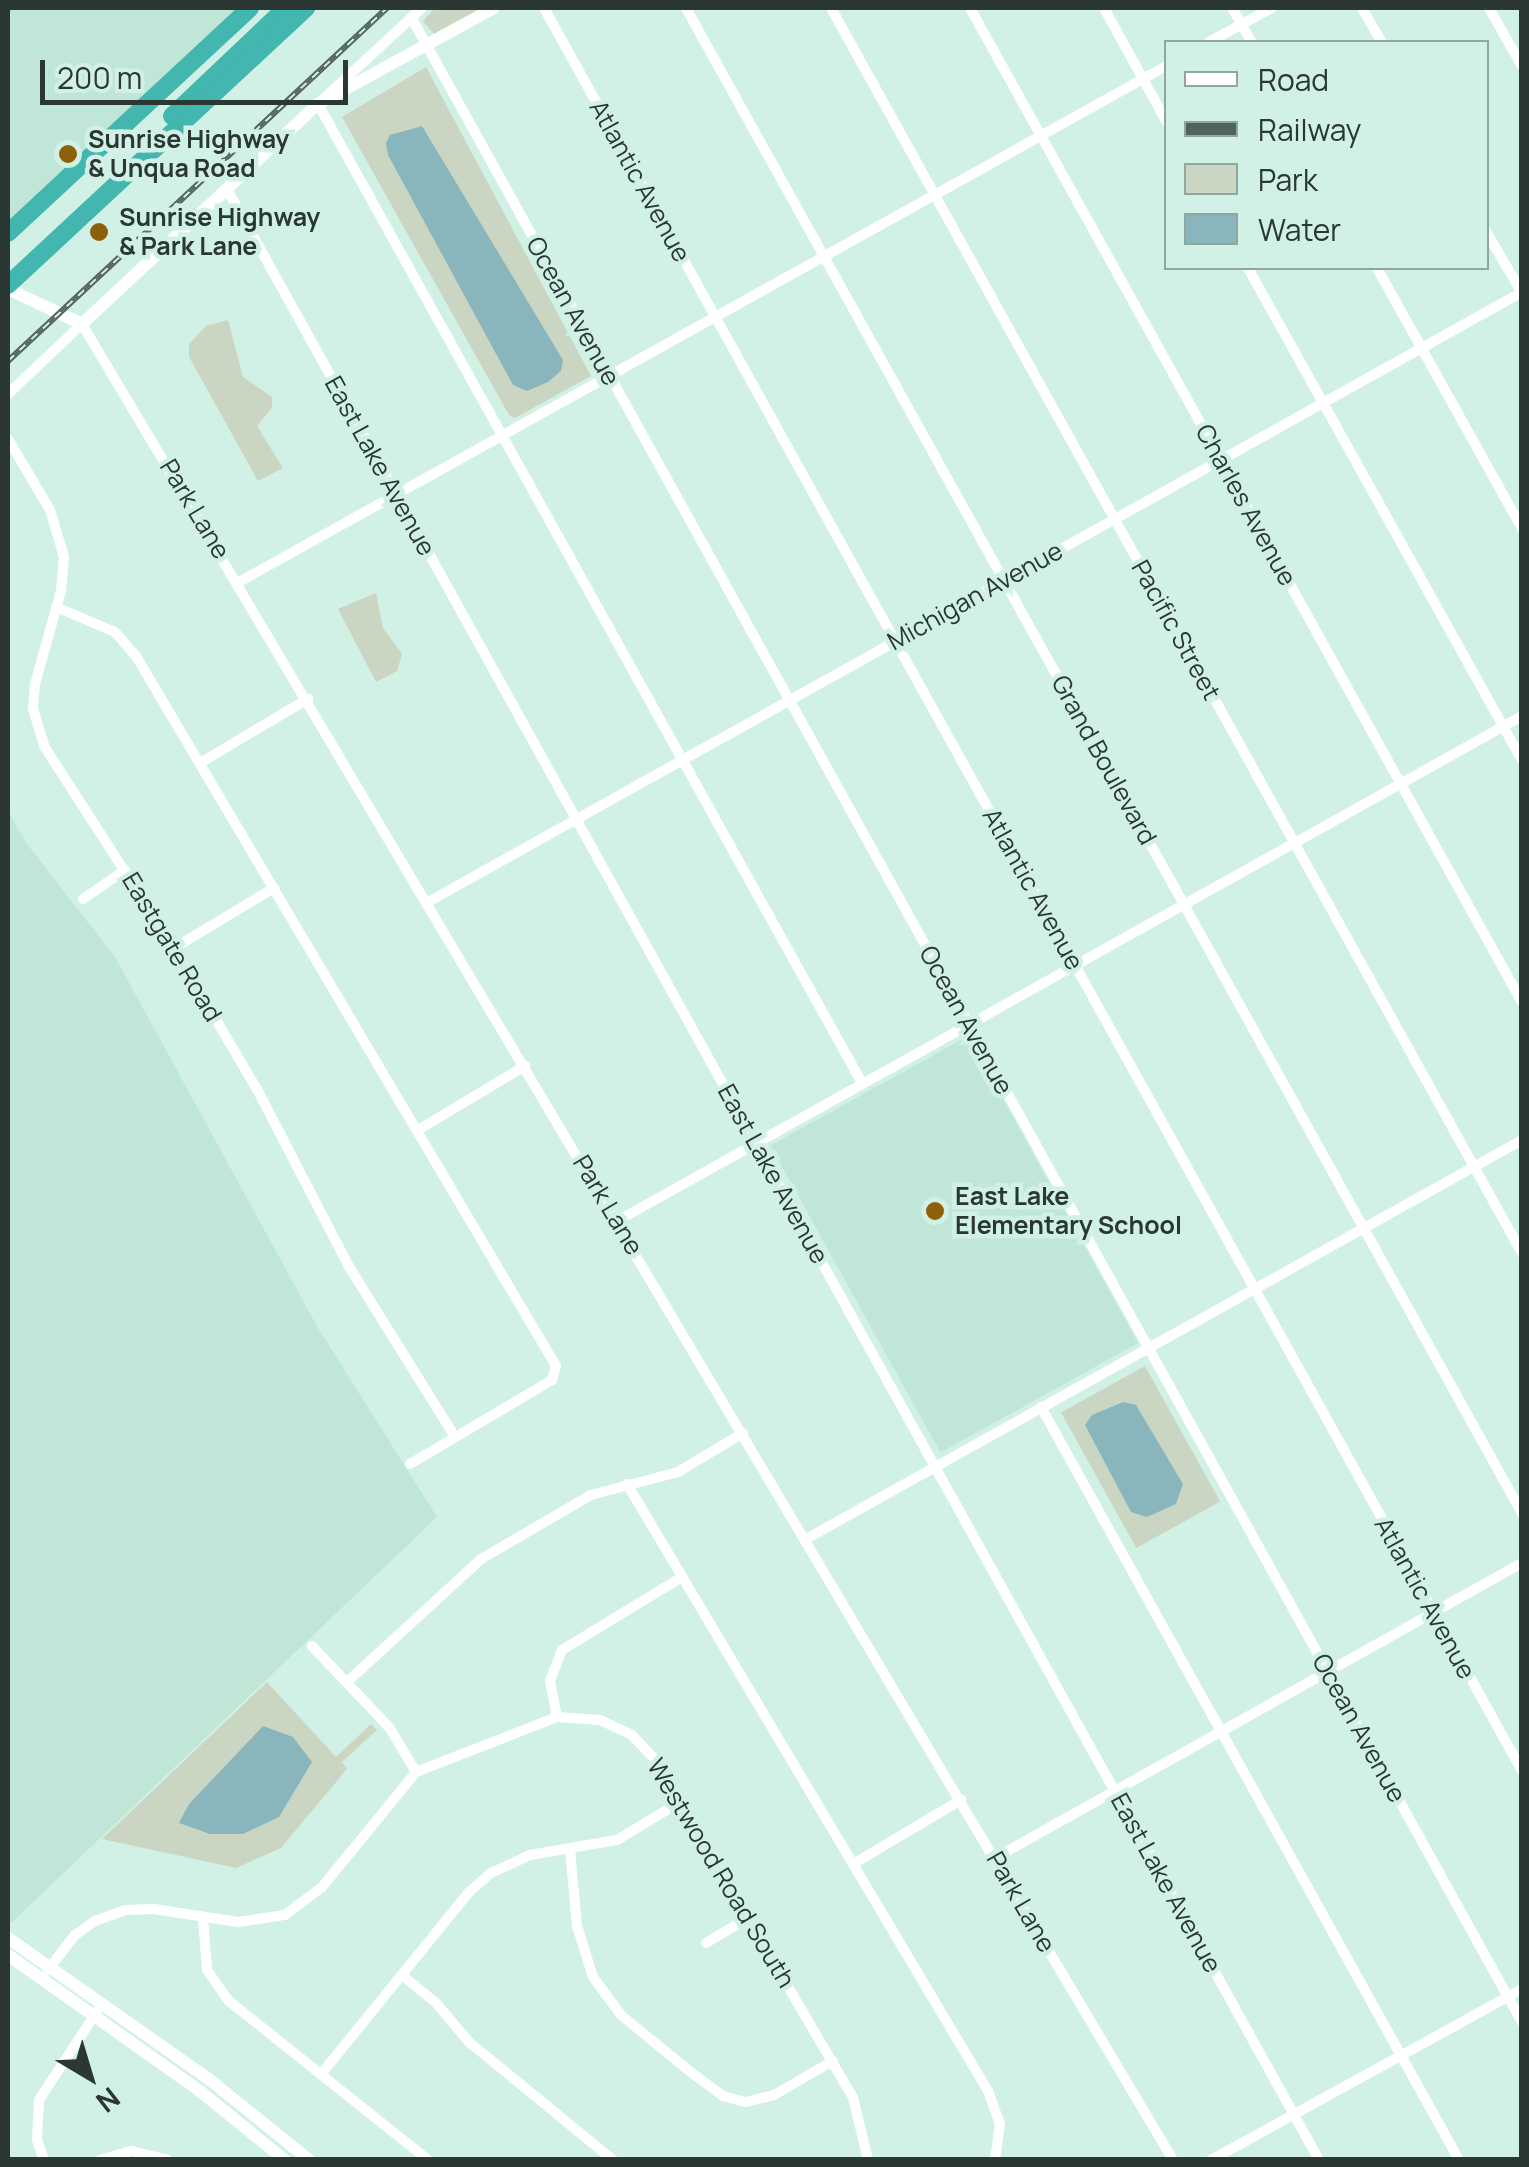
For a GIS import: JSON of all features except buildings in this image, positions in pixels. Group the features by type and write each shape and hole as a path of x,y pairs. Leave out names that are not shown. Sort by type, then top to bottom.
{"highway":[{"path":"8,233 250,8"},
{"path":"122,178 158,129 286,8"},
{"path":"8,287 306,8"}],"street":[{"path":"8,394 422,8"},
{"path":"318,104 494,8"},
{"name":"Atlantic Avenue","path":"544,8 1522,1771"},
{"name":"Grand Boulevard","path":"686,8 1522,1513"},
{"name":"Pacific Street","path":"831,8 1522,1253"},
{"name":"Charles Avenue","path":"970,8 1522,1002"},
{"path":"1104,8 1164,117"},
{"path":"1232,8 1251,40"},
{"path":"1213,40 1272,8"},
{"path":"1362,8 1381,40"},
{"path":"1489,8 1522,66"},
{"name":"Ocean Avenue","path":"411,17 1522,2022"},
{"path":"239,582 1164,67"},
{"path":"318,104 862,1083"},
{"name":"East Lake Avenue","path":"227,189 1319,2160"},
{"path":"1489,236 1521,292"},
{"path":"1249,270 1522,760"},
{"path":"1377,270 1522,528"},
{"path":"8,287 82,324"},
{"name":"Michigan Avenue","path":"428,902 1521,292"},
{"name":"Park Lane","path":"82,324 239,582 1172,2160"},
{"name":"Eastgate Road","path":"8,439 61,536 64,571 34,684 38,732 259,1092 348,1265 454,1437"},
{"path":"56,608 101,624 124,640 556,1366 552,1380 410,1464"},
{"path":"200,764 308,700"},
{"path":"617,1221 1522,716"},
{"path":"83,899 125,870"},
{"path":"174,948 274,888"},
{"path":"418,1130 525,1066"},
{"path":"806,1539 1522,1140"},
{"path":"1042,1408 1458,2160"},
{"path":"347,1682 481,1558 590,1495 678,1472 743,1433"},
{"path":"627,1484 996,2108 1000,2138 995,2160"},
{"path":"995,1858 1522,1563"},
{"path":"557,1717 550,1682 562,1650 682,1577"},
{"path":"312,1646 389,1727 416,1772"},
{"name":"Westwood Road South","path":"45,1973 74,1936 114,1913 154,1909 257,1922 300,1907 322,1887 416,1772 557,1717 600,1720 632,1735 655,1760 853,2097 868,2160"},
{"path":"853,1864 961,1800"},
{"path":"322,2074 468,1892 491,1873 530,1855 617,1840 680,1802"},
{"path":"570,1849 577,1926 593,1977 621,2014 688,2070 722,2096 746,2102 774,2096 833,2061"},
{"path":"203,1917 204,1956 214,1985 428,2160"},
{"path":"706,1944 748,1918"},
{"path":"8,1938 45,1973 210,2080 309,2160"},
{"path":"8,1955 45,1973"},
{"path":"402,1976 436,2003 469,2042 613,2160"},
{"path":"1211,2160 1522,1989"},
{"path":"44,2160 37,2140 39,2100 98,2010"},
{"path":"98,2010 284,2160"},
{"path":"100,2160 132,2151 168,2160"}],"shaded area":[{"path":"8,8 239,8 8,220"},
{"path":"8,811 27,844 115,957 318,1328 437,1517 8,1926"},
{"name":"East Lake Elementary School","path":"968,1036 1138,1343 941,1453 770,1146"}],"green space":[{"path":"435,8 482,8 434,34 423,21"},
{"path":"426,67 591,376 515,418 509,415 342,117"},
{"path":"228,320 243,377 272,397 272,408 257,426 283,468 258,481 189,357 189,344 206,326"},
{"path":"376,593 383,628 402,654 397,671 376,682 338,609"},
{"path":"1145,1366 1220,1502 1136,1548 1061,1413"},
{"path":"267,1682 336,1757 371,1724 377,1730 342,1762 347,1769 281,1848 236,1868 102,1839"}],"water":[{"path":"422,126 563,360 561,371 548,382 527,391 513,385 388,155 386,143 390,135"},
{"path":"1123,1402 1136,1405 1183,1484 1176,1504 1147,1517 1131,1512 1085,1425 1092,1415"},
{"path":"263,1726 293,1737 312,1762 279,1817 243,1834 210,1834 179,1823 189,1804"}],"railway":[{"path":"8,361 387,8"}],"place":[{"name":"Sunrise Highway & Unqua Road","path":"68,154"},
{"name":"Sunrise Highway & Park Lane","path":"99,232"},
{"name":"East Lake Elementary School","path":"935,1211"}]}
